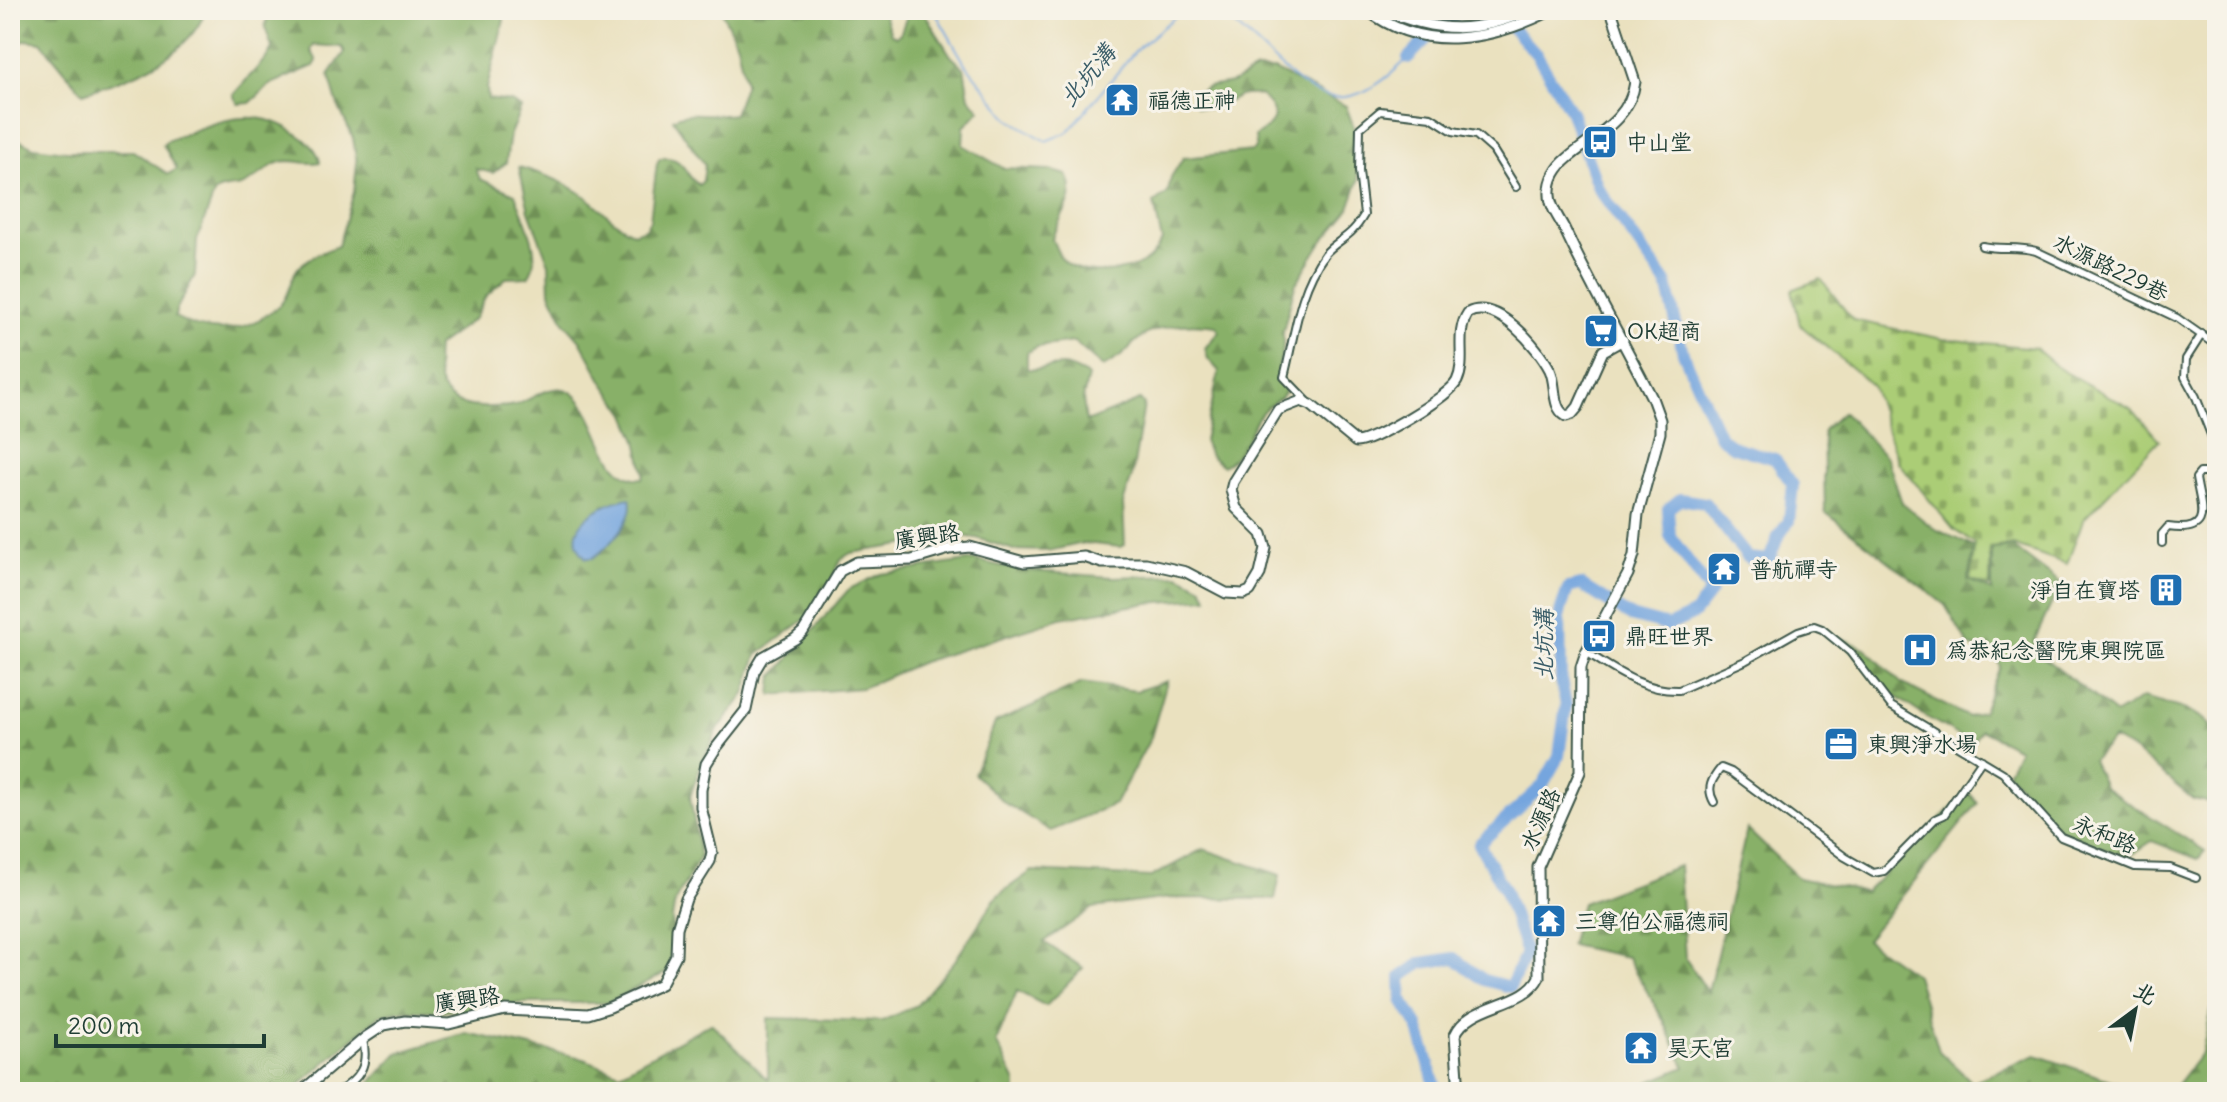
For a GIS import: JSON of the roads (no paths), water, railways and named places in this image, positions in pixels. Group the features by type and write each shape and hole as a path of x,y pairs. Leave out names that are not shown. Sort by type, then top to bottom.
{"street":[{"path":"1367,10 1380,20 1409,32 1446,39 1486,36 1529,10"},
{"path":"1384,10 1407,20 1478,28 1524,25 1552,10"},
{"path":"1516,187 1493,150 1476,135 1453,131 1431,117 1375,114 1360,128 1359,171 1364,215 1353,231 1326,253 1302,299 1284,377 1311,405 1356,442 1365,441 1399,424 1441,396 1457,380 1463,322 1468,313 1478,309 1490,312 1518,329 1541,355 1555,386 1556,405 1560,413 1566,416 1578,407 1603,351 1623,340 1550,202 1550,184 1554,175 1575,153 1615,122 1628,104 1635,82 1611,10"},
{"name":"水源路229巷","path":"1982,246 2036,251 2177,318 2217,346"},
{"path":"2202,334 2186,359 2185,377 2217,450"},
{"name":"水源路","path":"1459,1092 1455,1035 1458,1028 1468,1018 1531,989 1539,977 1538,867 1580,772 1581,667 1628,574 1634,555 1638,514 1660,433 1660,420 1623,340"},
{"name":"廣興路","path":"301,1092 384,1025 405,1021 449,1024 505,1010 588,1014 661,984 676,955 677,928 686,899 710,861 712,852 701,807 706,764 746,710 754,672 763,657 803,632 840,571 857,562 912,560 949,549 970,547 1024,562 1084,557 1102,563 1146,563 1186,572 1226,593 1243,594 1250,591 1260,574 1266,548 1262,534 1236,508 1231,490 1233,482 1278,410 1301,401 1311,405"},
{"path":"2162,543 2162,534 2168,527 2184,529 2197,524 2203,514 2196,478 2200,473 2206,473 2217,484"},
{"name":"永和路","path":"1586,652 1636,682 1668,691 1679,690 1814,626 1850,652 1891,706 2003,773 2061,837 2135,867 2170,868 2196,878"},
{"path":"1714,802 1709,794 1712,779 1721,768 1731,772 1845,857 1873,873 1884,871 1935,819 1944,815 1982,760"},
{"path":"338,1092 358,1076 365,1065 363,1040"}],"water":[{"path":"630,498 629,515 620,532 593,558 586,558 578,547 576,536 580,526 596,511"}],"waterway":[{"name":"北坑溝","path":"934,10 964,62 1009,119 1046,141 1068,132 1136,50 1183,10"},
{"name":"北坑溝","path":"1214,10 1304,86 1325,96 1349,96 1376,85 1408,58"},
{"name":"北坑溝","path":"1408,58 1440,25 1463,10"},
{"name":"北坑溝","path":"1437,1092 1418,1026 1402,1000 1401,977 1421,963 1454,958 1484,980 1510,987 1526,953 1505,891 1479,844 1542,786 1559,756 1566,705 1561,680 1560,613 1568,588 1581,585 1630,616 1668,626 1694,614 1711,592 1670,536 1668,509 1680,499 1705,503 1748,558 1769,560 1778,537 1789,521 1793,485 1775,459 1734,447 1720,437 1683,353 1667,284 1598,188 1571,112 1537,55 1496,10"}],"place":[{"name":"福德正神","path":"1122,100"},
{"name":"中山堂","path":"1600,142"},
{"name":"OK超商","path":"1601,331"},
{"name":"普航禪寺","path":"1724,569"},
{"name":"淨自在寶塔","path":"2166,590"},
{"name":"鼎旺世界","path":"1599,636"},
{"name":"為恭紀念醫院東興院區","path":"1920,650"},
{"name":"東興淨水場","path":"1841,744"},
{"name":"三尊伯公福德祠","path":"1549,921"},
{"name":"昊天宮","path":"1641,1048"}]}
